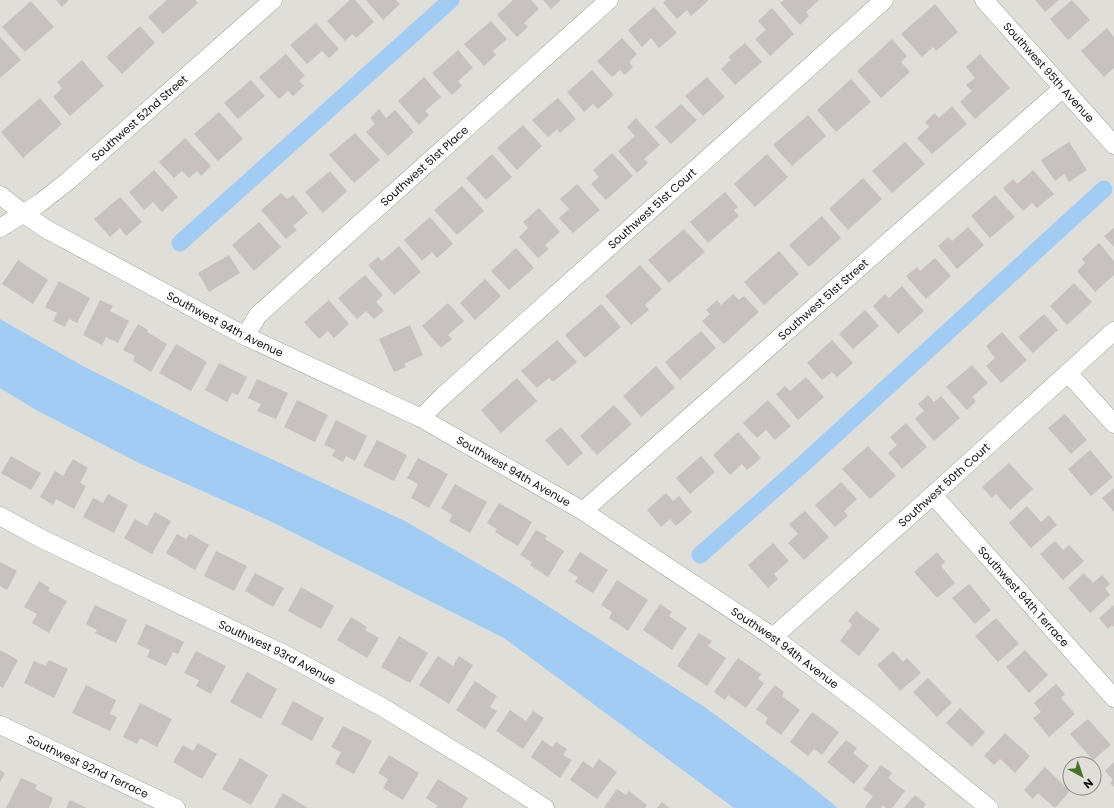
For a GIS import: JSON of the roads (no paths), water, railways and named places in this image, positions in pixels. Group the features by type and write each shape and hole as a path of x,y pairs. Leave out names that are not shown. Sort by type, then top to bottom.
{"street":[{"name":"Southwest 52nd Street","path":"0,228 40,204 68,181 273,0"},
{"name":"Southwest 51st Place","path":"245,336 258,315 609,0"},
{"name":"Southwest 51st Court","path":"421,418 442,397 884,0"},
{"name":"Southwest 95th Avenue","path":"984,0 1114,145"},
{"name":"Southwest 51st Street","path":"583,511 1063,88"},
{"name":"Southwest 94th Avenue","path":"0,195 46,229 245,336 421,418 583,511 773,637 870,711 989,808"},
{"name":"Southwest 50th Court","path":"773,637 1114,331"},
{"path":"1068,373 1114,424"},
{"name":"Southwest 94th Terrace","path":"933,495 1114,698"},
{"name":"Southwest 93rd Avenue","path":"0,516 40,538 284,654 382,707 545,808"},
{"name":"Southwest 92nd Terrace","path":"0,725 176,808"}],"water":[{"path":"0,319 81,365 217,434 405,521 518,587 706,708 801,778 838,808 734,808 504,638 270,521 139,463 36,410 0,388"}],"waterway":[{"path":"180,243 451,0"},
{"path":"700,555 801,466 1104,189"}]}
